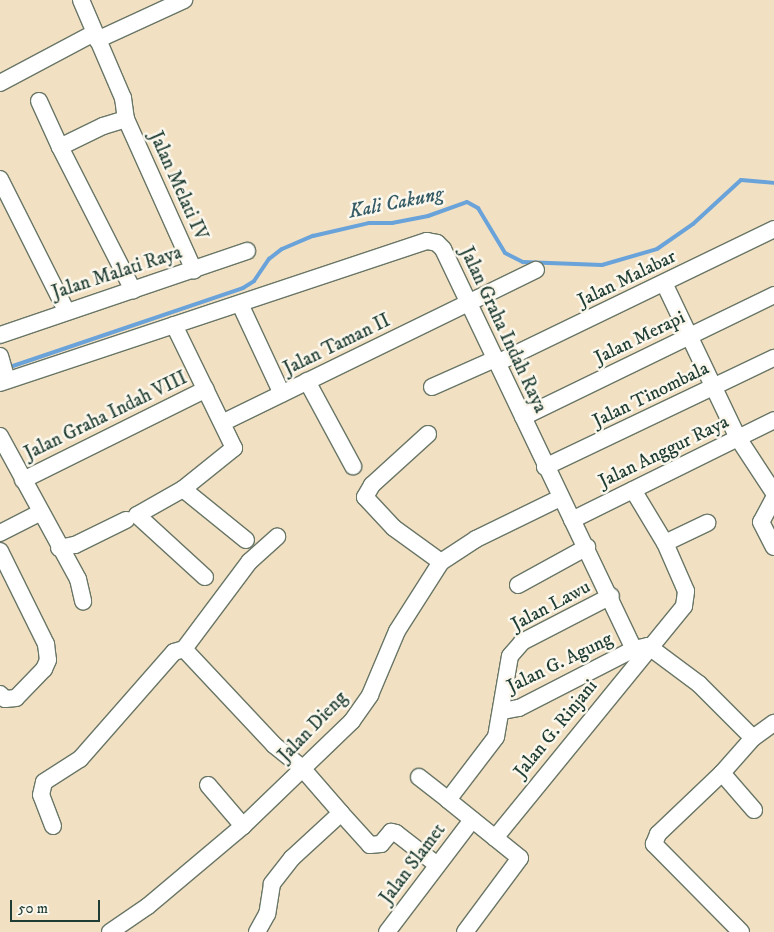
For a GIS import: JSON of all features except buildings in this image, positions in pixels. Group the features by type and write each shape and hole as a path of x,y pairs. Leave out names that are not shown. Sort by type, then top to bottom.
{"street":[{"name":"Jalan Melati IV","path":"81,0 123,98 126,120 194,270"},
{"path":"0,83 96,36 184,0"},
{"path":"39,101 133,290"},
{"path":"60,146 103,126 126,120"},
{"path":"0,179 66,310"},
{"name":"Jalan Malabar","path":"432,387 496,361 664,283 774,229"},
{"name":"Jalan Graha Indah Raya","path":"3,372 174,325 427,241 437,242 443,249 560,498 611,596 641,648"},
{"name":"Jalan Malati Raya","path":"1,330 133,290 247,251"},
{"name":"Jalan Taman II","path":"224,422 536,270"},
{"path":"664,283 712,388 738,438 774,493"},
{"name":"Jalan Merapi","path":"523,417 774,295"},
{"path":"240,304 282,394"},
{"path":"59,548 74,545 183,490 234,448 224,422 174,325"},
{"name":"Jalan Tinombala","path":"545,467 774,358"},
{"path":"307,380 353,466"},
{"name":"Jalan Graha Indah VIII","path":"23,480 206,389"},
{"name":"Jalan Anggur Raya","path":"572,520 774,420"},
{"path":"428,434 372,484 365,497 394,528 441,562"},
{"path":"0,436 5,457 23,480 59,548 78,579 84,601"},
{"path":"183,490 246,540"},
{"name":"Jalan G. Rinjani","path":"496,838 641,648 684,606 686,591 665,543 633,490"},
{"name":"Jalan Dieng","path":"110,932 148,906 243,826 352,721 370,695 397,631 441,562 476,539 560,498"},
{"path":"774,498 761,522 774,547"},
{"path":"0,533 40,512"},
{"path":"131,517 205,577"},
{"path":"665,543 707,523"},
{"path":"53,826 41,795 44,782 80,759 174,652 184,649 249,562 277,537"},
{"path":"518,585 586,548"},
{"path":"0,551 46,644 48,660 44,669 16,698 5,699 0,694"},
{"name":"Jalan Lawu","path":"503,711 512,651 522,642 611,596"},
{"path":"641,648 698,684 753,738"},
{"name":"Jalan G. Agung","path":"503,711 519,708 641,648"},
{"path":"184,649 274,745 302,768 370,845 381,844 391,832 396,833 436,864"},
{"path":"448,800 496,737 503,711"},
{"path":"741,932 728,925 654,844 658,834 722,773 753,738 774,723"},
{"path":"722,773 754,810"},
{"path":"418,777 520,858 465,932"},
{"path":"208,785 243,826"},
{"path":"257,932 267,914 272,884 292,858 341,813"},
{"name":"Jalan Slamet","path":"387,932 436,864 472,820"},
{"path":"474,932 482,910"}],"waterway":[{"name":"Kali Cakung","path":"7,368 243,288 254,281 269,259 282,249 313,236 369,223 392,223 428,216 467,202 478,208 505,253 523,262 602,265 657,249 693,224 741,180 774,183"}]}
